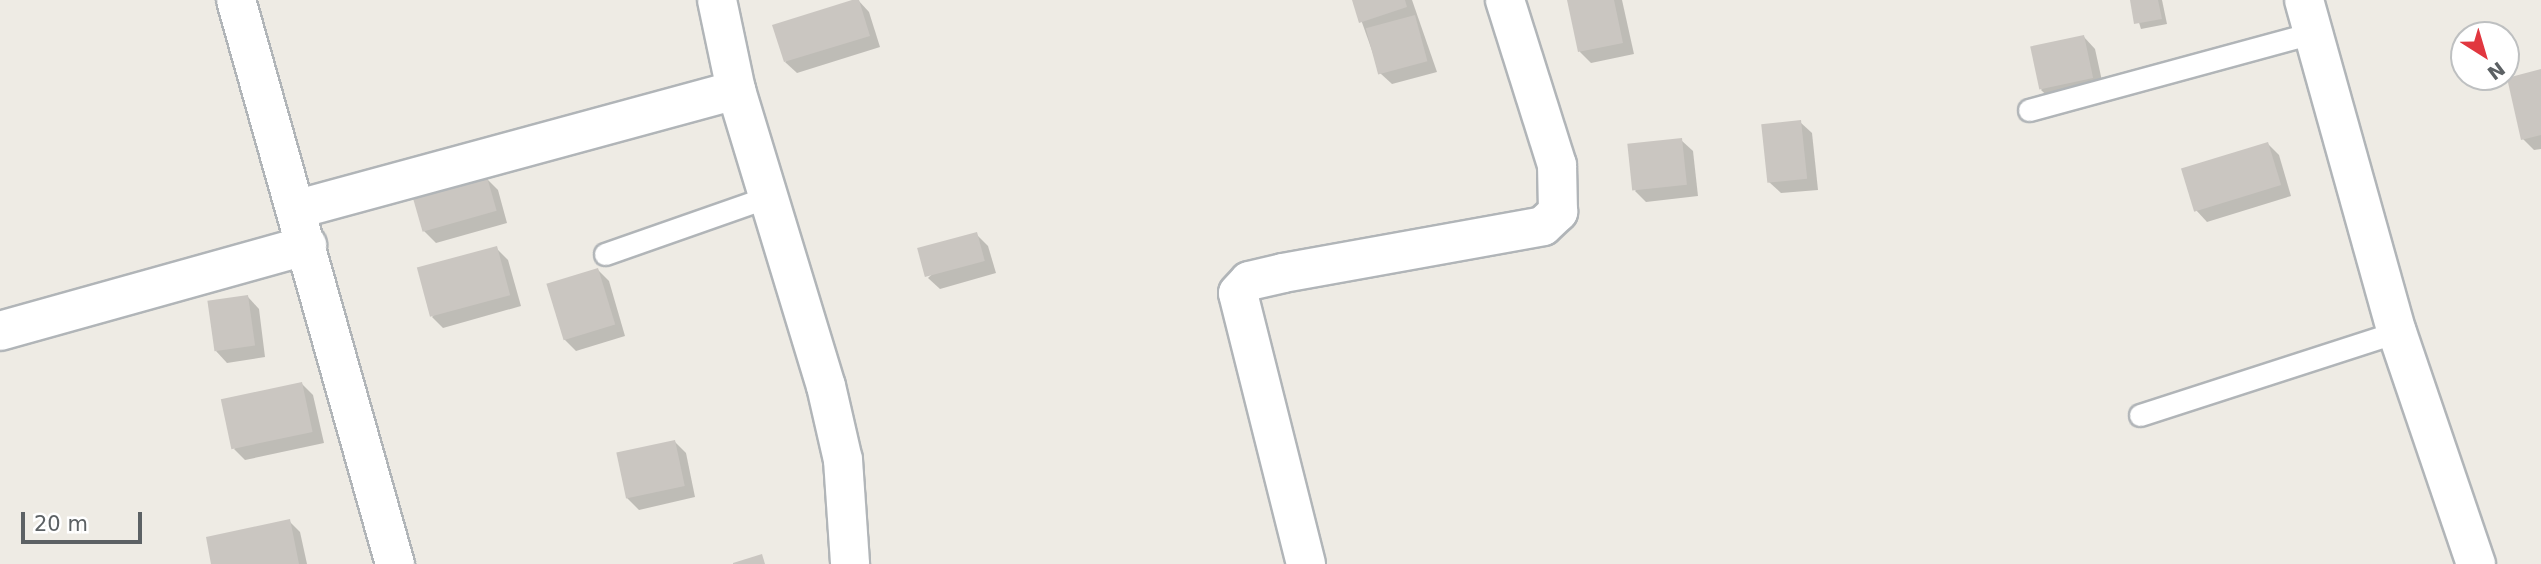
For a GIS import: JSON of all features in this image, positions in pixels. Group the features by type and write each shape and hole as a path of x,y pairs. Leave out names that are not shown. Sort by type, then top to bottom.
{"street":[{"path":"236,0 395,564"},
{"path":"717,0 736,90 771,196 843,460 850,564"},
{"path":"1306,564 1238,293 1249,281 1283,272 1542,226 1558,212 1558,164 1504,0"},
{"path":"2308,17 2397,332 2476,564"},
{"path":"0,331 302,227 736,90"}],"lane":[{"path":"2029,110 2308,17"},
{"path":"605,254 771,196"},
{"path":"2140,415 2397,332"}],"building":[{"path":"859,0 870,36 784,62 772,25"},
{"path":"1352,0 1405,0 1407,7 1359,23"},
{"path":"1567,0 1614,0 1623,43 1578,52"},
{"path":"2130,0 2158,0 2162,19 2134,24"},
{"path":"1415,15 1427,61 1378,75 1366,28"},
{"path":"2084,35 2093,78 2039,89 2030,46"},
{"path":"2541,69 2541,135 2521,140 2510,91 2520,91 2520,75"},
{"path":"1801,120 1807,179 1767,183 1761,124"},
{"path":"1682,138 1687,185 1632,190 1627,144"},
{"path":"2268,142 2281,185 2194,212 2181,169"},
{"path":"487,177 497,211 423,232 413,198"},
{"path":"977,232 985,261 925,277 917,248"},
{"path":"497,246 510,295 430,317 417,267"},
{"path":"598,268 615,324 564,340 546,284"},
{"path":"248,295 255,346 214,351 207,301"},
{"path":"302,382 313,432 231,449 221,399"},
{"path":"675,440 685,486 626,498 616,452"},
{"path":"290,519 299,564 211,564 206,537"},
{"path":"762,554 765,564 733,564 733,563"}]}
